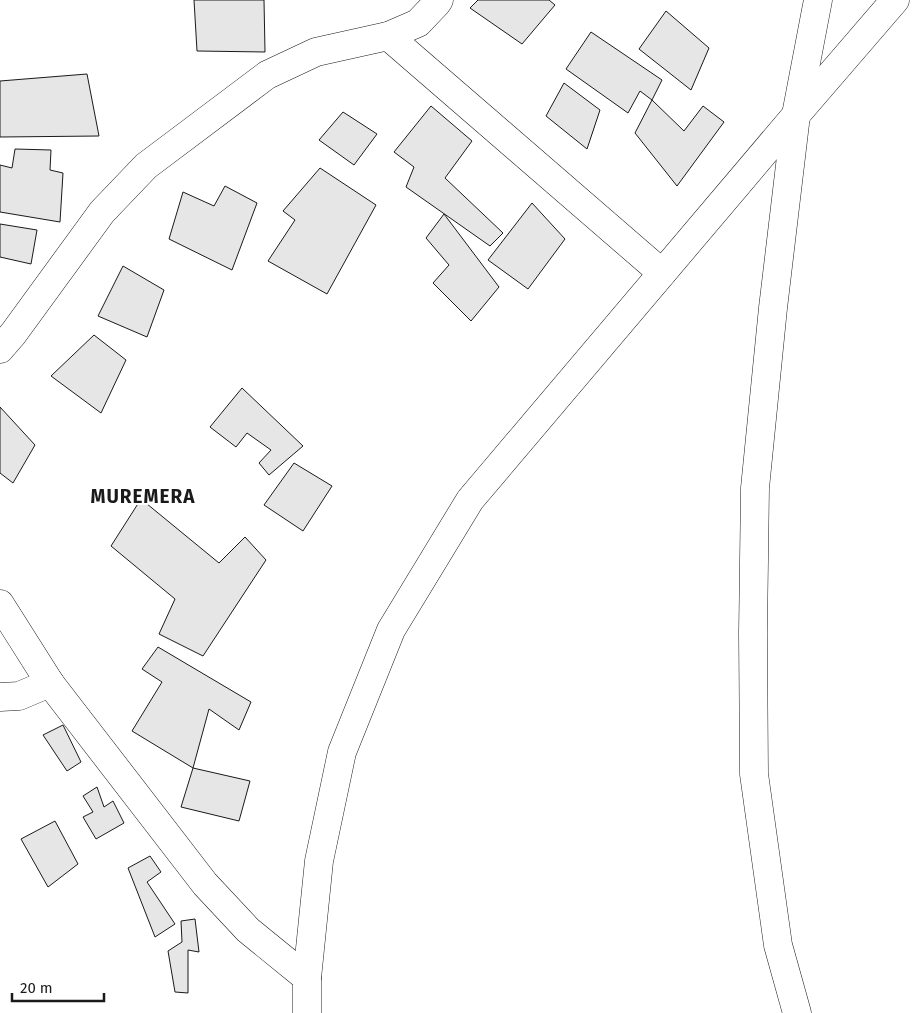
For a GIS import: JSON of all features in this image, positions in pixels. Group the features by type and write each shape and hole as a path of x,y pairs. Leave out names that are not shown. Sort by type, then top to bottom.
{"street":[{"path":"0,349 102,212 146,166 266,75 316,52 388,36 418,23 438,0"},
{"path":"797,1013 778,945 754,774 755,488 773,308 796,115 818,0"},
{"path":"307,1013 308,978 319,861 342,752 391,630 470,500 796,115 896,0"},
{"path":"388,36 662,273"},
{"path":"0,604 50,683 205,884 248,930 308,978"},
{"path":"0,697 19,696 50,683"}],"building":[{"path":"194,0 264,0 265,52 197,51"},
{"path":"478,0 549,0 555,5 522,44 470,8"},
{"path":"666,11 709,48 691,90 639,49"},
{"path":"591,32 662,80 652,100 640,91 628,113 566,69"},
{"path":"87,74 99,136 0,137 0,81"},
{"path":"564,83 600,110 587,149 546,116"},
{"path":"652,100 684,131 703,106 724,122 677,186 635,133"},
{"path":"431,106 472,141 445,178 503,233 490,246 406,187 414,167 394,152"},
{"path":"343,112 377,134 354,165 319,140"},
{"path":"15,149 51,150 50,170 63,173 60,222 0,212 0,165 12,168"},
{"path":"320,168 376,205 327,294 268,261 295,220 283,211"},
{"path":"225,186 257,203 232,270 169,239 183,192 214,206"},
{"path":"532,203 565,239 528,289 488,260"},
{"path":"444,214 499,287 471,321 433,283 449,265 426,238"},
{"path":"0,224 37,230 31,264 0,257"},
{"path":"123,266 164,290 147,337 98,316"},
{"path":"94,335 126,360 101,413 51,376"},
{"path":"242,388 303,446 269,475 259,463 271,450 247,433 236,447 210,427"},
{"path":"0,407 35,445 13,483 0,473"},
{"path":"294,463 332,486 303,531 264,505"},
{"path":"141,499 219,563 245,537 266,560 203,656 159,634 175,599 111,546"},
{"path":"158,647 251,702 239,730 209,709 193,768 132,731 162,682 142,669"},
{"path":"63,725 81,762 67,771 43,735"},
{"path":"193,768 250,781 239,821 181,807"},
{"path":"97,787 104,807 113,801 124,823 96,839 83,817 93,812 83,796"},
{"path":"55,821 78,864 48,887 21,839"},
{"path":"150,856 161,872 147,882 175,924 155,937 128,868"},
{"path":"195,919 199,952 188,950 188,993 175,992 168,951 182,942 181,921"}],"district":[{"name":"MUREMERA","path":"143,496"}]}
